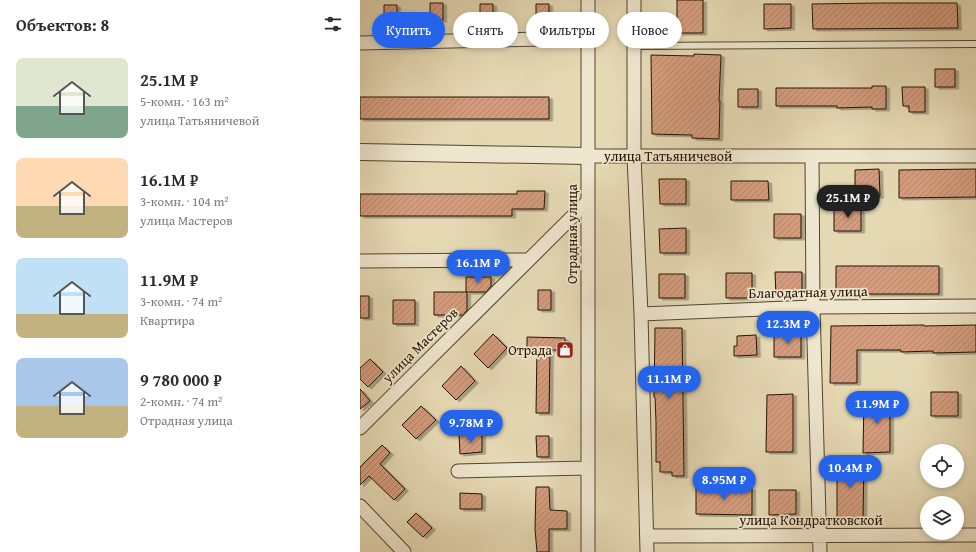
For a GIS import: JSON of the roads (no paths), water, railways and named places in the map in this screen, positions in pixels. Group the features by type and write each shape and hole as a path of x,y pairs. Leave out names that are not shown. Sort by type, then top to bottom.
{"street":[{"name":"Отрадная улица","path":"588,0 588,12"},
{"path":"634,0 634,12"},
{"path":"360,43 526,39"},
{"name":"Отрадная улица","path":"588,48 588,552"},
{"path":"634,48 634,156 641,314 647,552"},
{"name":"улица Татьяничевой","path":"360,152 588,156 976,156"},
{"path":"812,156 814,307 821,536 820,552"},
{"name":"улица Мастеров","path":"360,428 588,201"},
{"path":"360,261 528,260"},
{"name":"Благодатная улица","path":"641,314 814,307 976,306"},
{"path":"458,471 588,468"},
{"path":"360,506 404,552"},
{"name":"улица Кондратковской","path":"647,536 976,535"}],"lane":[{"path":"682,46 976,44"}],"place":[{"name":"Отрада","path":"565,350"}]}
